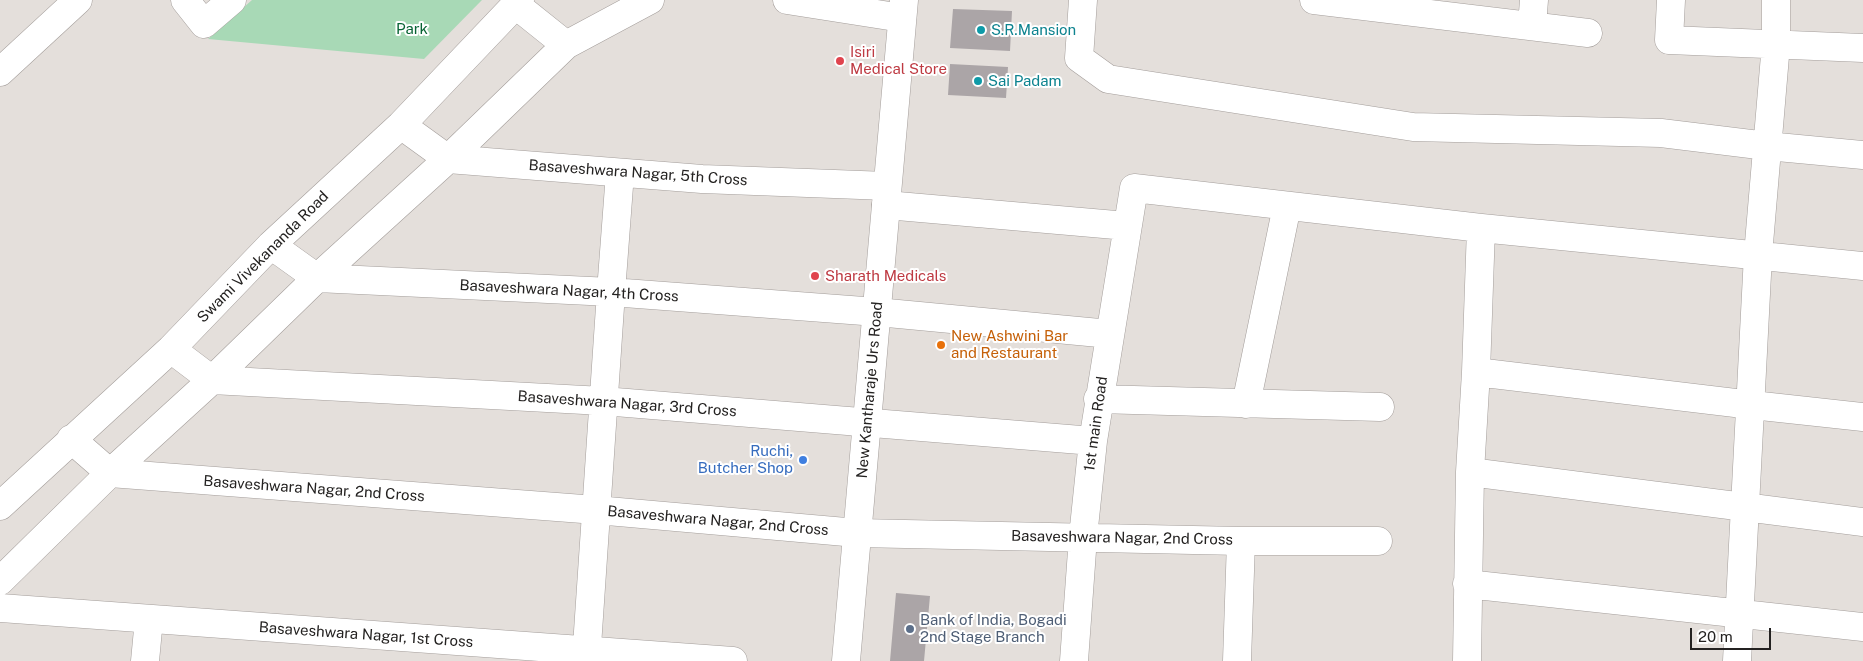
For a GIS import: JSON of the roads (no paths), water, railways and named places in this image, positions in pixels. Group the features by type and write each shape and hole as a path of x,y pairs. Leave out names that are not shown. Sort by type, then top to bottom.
{"street":[{"path":"0,72 78,0"},
{"path":"185,0 204,24 232,0"},
{"path":"0,581 110,473 212,380 317,278 448,159 566,45 650,0"},
{"path":"787,0 903,9"},
{"path":"1083,0 1078,58 1108,79 1413,127 1661,133 1863,155"},
{"path":"1314,0 1533,13 1588,33"},
{"path":"1671,0 1669,40 1863,48"},
{"path":"1737,661 1752,405 1758,255 1776,44 1776,0"},
{"path":"518,3 566,45"},
{"name":"Swami Vivekananda Road","path":"0,506 171,349 271,246 400,125 518,3"},
{"name":"New Kantharaje Urs Road","path":"846,661 903,9"},
{"path":"400,125 448,159"},
{"name":"Basaveshwara Nagar, 5th Cross","path":"448,159 886,195 1127,226"},
{"path":"586,656 610,292 620,173"},
{"name":"1st main Road","path":"1074,661 1092,441 1134,188 1287,206"},
{"path":"1246,404 1287,206 1481,228 1863,266"},
{"path":"1467,661 1470,472 1481,228"},
{"path":"271,246 317,278"},
{"name":"Basaveshwara Nagar, 4th Cross","path":"317,278 610,292 877,312 1110,334"},
{"path":"171,349 212,380"},
{"path":"1476,372 1863,417"},
{"name":"Basaveshwara Nagar, 3rd Cross","path":"212,380 603,401 1092,441"},
{"path":"1098,399 1380,407"},
{"path":"71,439 110,473"},
{"path":"1470,472 1863,522"},
{"name":"Basaveshwara Nagar, 2nd Cross","path":"110,473 596,510 857,533 1241,541 1378,541"},
{"path":"1237,661 1241,541"},
{"path":"1468,584 1863,626"},
{"name":"Basaveshwara Nagar, 1st Cross","path":"0,608 586,656 733,661"},
{"path":"146,661 149,619"}],"place":[{"name":"S.R.Mansion","path":"981,30"},
{"name":"Isiri Medical Store","path":"840,61"},
{"name":"Sai Padam","path":"978,81"},
{"name":"Sharath Medicals","path":"815,276"},
{"name":"New Ashwini Bar and Restaurant","path":"941,345"},
{"name":"Ruchi, Butcher Shop","path":"803,460"},
{"name":"Bank of India, Bogadi 2nd Stage Branch","path":"910,629"}],"park label":[{"name":"Park","path":"412,29"}]}
